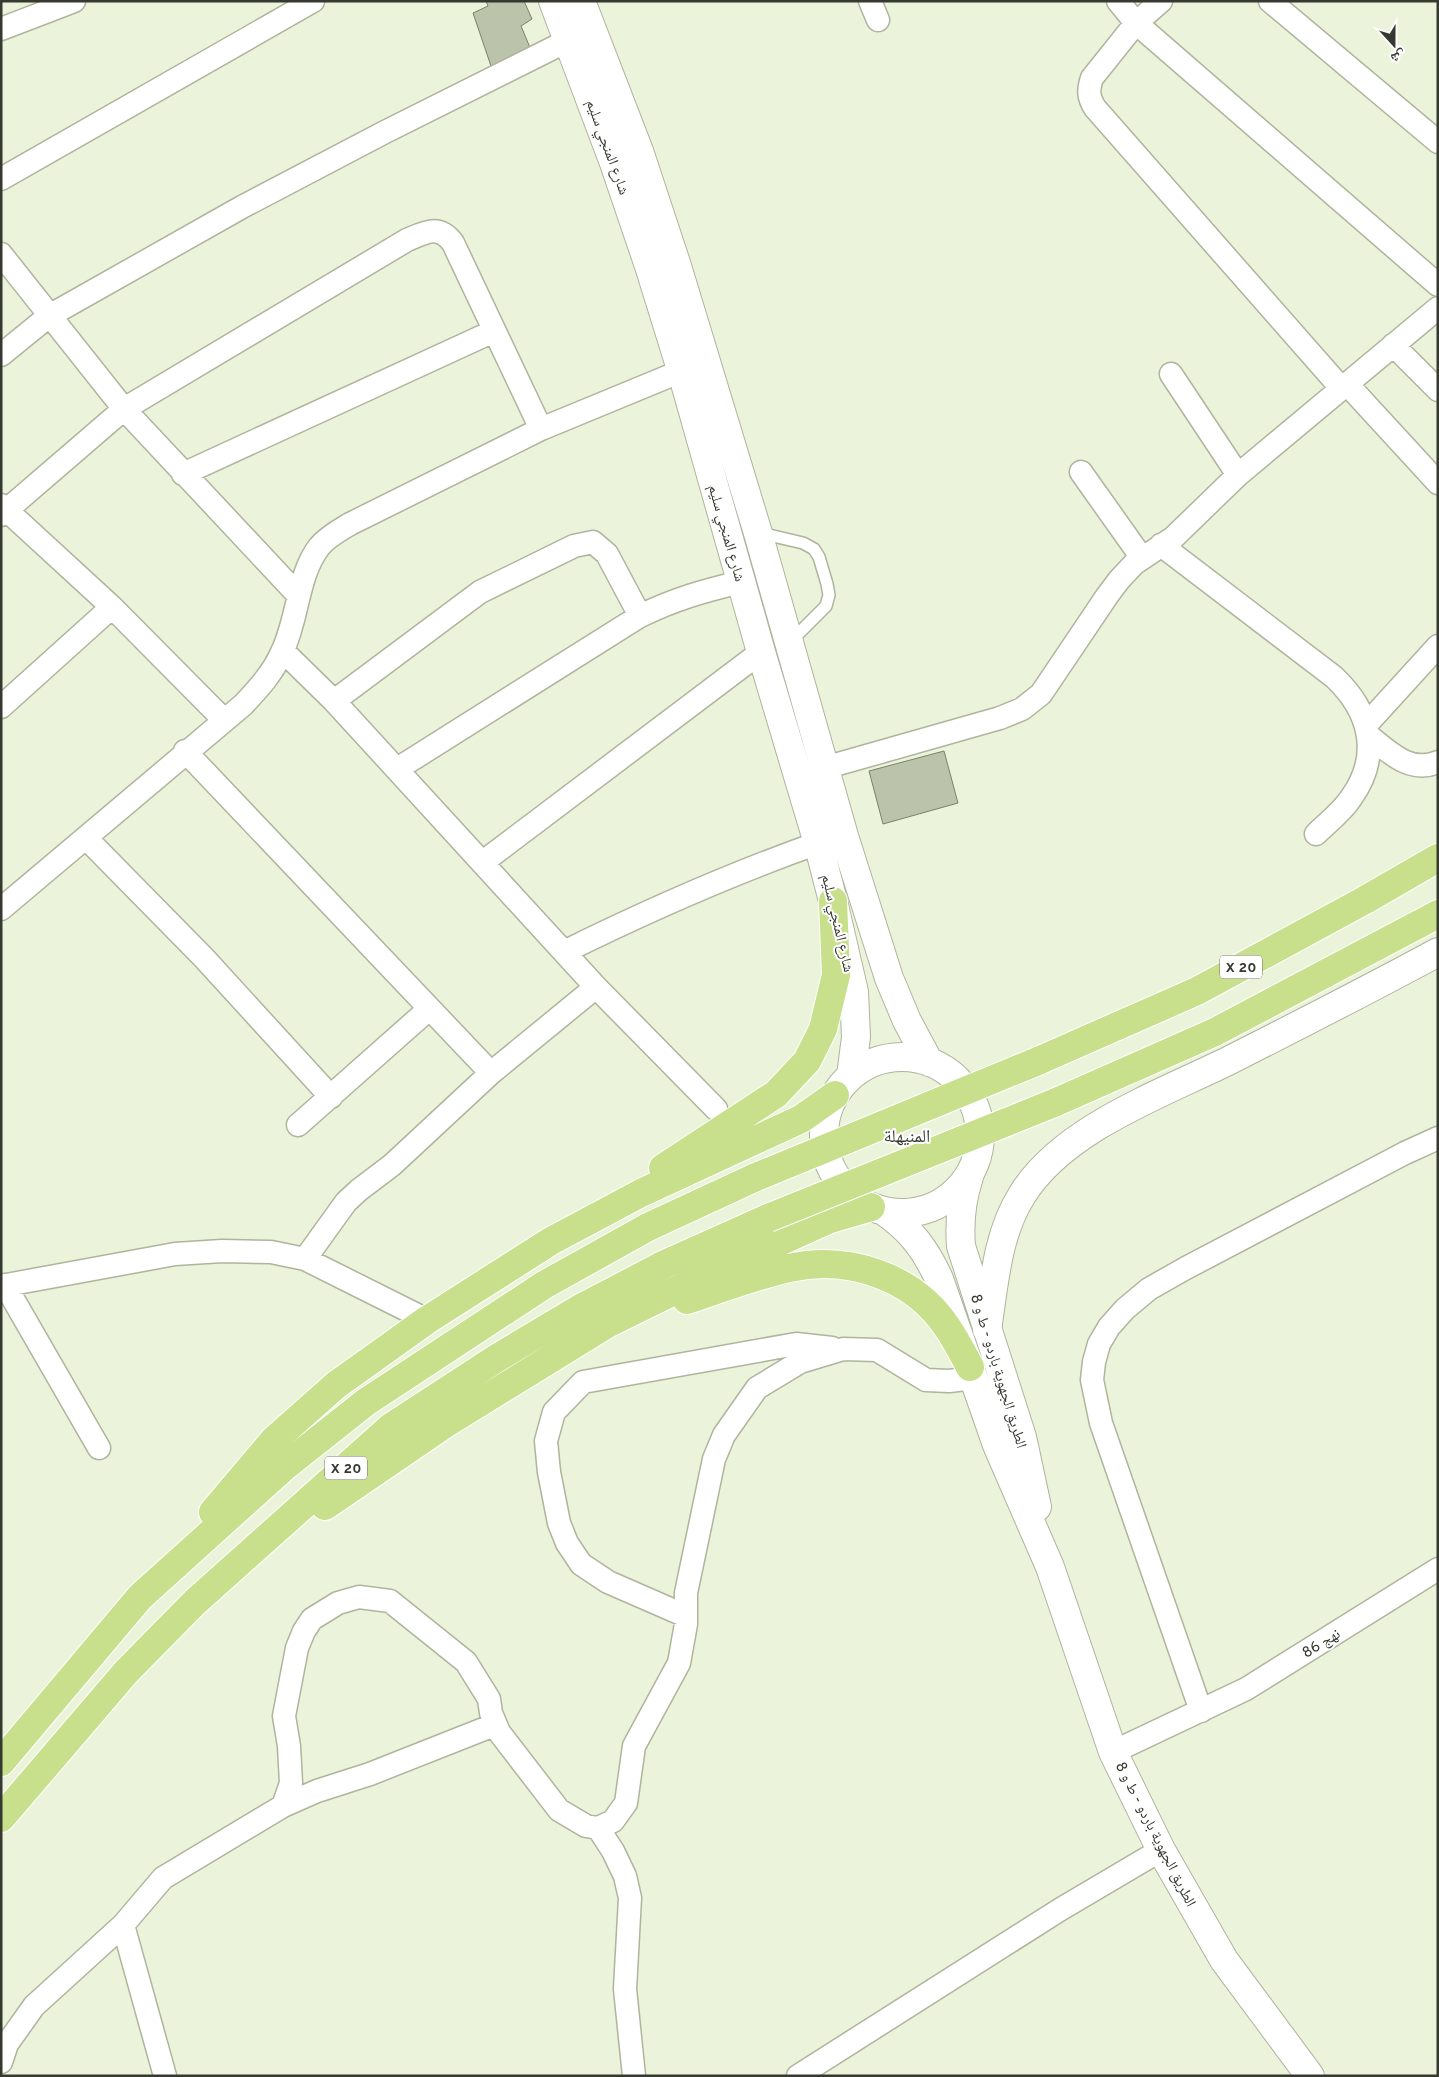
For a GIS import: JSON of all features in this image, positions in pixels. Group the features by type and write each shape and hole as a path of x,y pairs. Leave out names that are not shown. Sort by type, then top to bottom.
{"highway":[{"name":"X 20","path":"140,1597 284,1466 366,1402 544,1285 648,1228 756,1177 1038,1061 1197,991 1365,900 1438,858"},
{"path":"551,1241 776,1094 807,1061 823,1029 836,975 833,901"},
{"name":"X 20","path":"1,1818 126,1672 195,1602 391,1428 497,1358 579,1309 666,1264 768,1218 1054,1103 1215,1032 1438,914"},
{"name":"X 20","path":"1,1762 274,1440 336,1386 427,1320 551,1241 641,1193 801,1119 843,1085"},
{"name":"X 20","path":"195,1602 278,1537 448,1422 607,1324 719,1268 830,1219 878,1210"},
{"path":"567,1348 665,1307 790,1268 828,1264 865,1269 889,1277 911,1290 947,1326 972,1373"}],"main road":[{"name":"شارع المنجي سليم","path":"553,1 758,533 844,836 889,978 907,1021 929,1062"},
{"name":"شارع المنجي سليم","path":"581,1 639,151 677,266 694,365 741,582 833,901 854,992 856,1037 843,1085"},
{"path":"987,1330 1000,1249 1008,1221 1027,1187 1039,1171 1060,1151 1118,1114 1313,1018 1438,952"},
{"path":"909,1057 929,1062 943,1068 963,1086 976,1109 981,1135 976,1162 969,1176 953,1195 933,1207 909,1213 878,1210 852,1196 837,1180 827,1160 824,1138 826,1115 843,1085 868,1065 888,1058 909,1057"},
{"name":"الطريق الجهوية باردو - ط و 8","path":"969,1176 962,1198 959,1222 961,1246 1022,1437 1050,1567"},
{"name":"الطريق الجهوية باردو - ط و 8","path":"878,1210 903,1224 918,1240 930,1259 939,1279 997,1445 1050,1567 1113,1752 1161,1850 1224,1960 1310,2076"}],"street":[{"path":"1,29 74,1"},
{"path":"1,179 313,1"},
{"path":"1118,1 1136,22 1438,285"},
{"path":"1161,1 1136,22 1092,78 1089,95 1095,108 1344,387 1438,483"},
{"path":"1270,1 1438,142"},
{"path":"1,355 49,316 242,207 385,132 569,40"},
{"path":"224,720 112,607 3,510 124,409 407,240 433,232 441,232 447,235 453,243 542,429"},
{"path":"1,254 124,409 299,596"},
{"path":"824,768 1000,718 1022,709 1041,694 1118,580 1152,551 1174,537 1238,475 1438,308"},
{"path":"183,474 494,331"},
{"path":"1393,345 1438,390"},
{"path":"1,908 86,838 258,689 273,670 283,651 312,559 320,546 331,536 350,524 542,429 694,365"},
{"path":"1170,374 1238,475"},
{"path":"1081,472 1152,551 1334,676 1354,698 1367,730 1367,764 1360,783 1350,800 1316,834"},
{"path":"334,701 480,592 580,544 593,542 607,554 640,616"},
{"path":"396,769 640,616 670,601 693,593 741,582"},
{"path":"1,707 112,607"},
{"path":"1367,730 1438,646"},
{"path":"283,651 334,701 596,987 716,1109"},
{"path":"483,862 761,652"},
{"path":"1367,730 1401,761 1415,766 1430,766 1438,762"},
{"path":"185,752 491,1073"},
{"path":"86,838 204,958 331,1097"},
{"path":"564,952 673,900 752,867 818,844"},
{"path":"305,1259 346,1202 392,1165 491,1073 596,987"},
{"path":"298,1125 429,1009"},
{"path":"1201,1712 1101,1423 1092,1380 1099,1344 1109,1327 1149,1289 1397,1157 1438,1138"},
{"path":"99,1448 3,1285 175,1254 222,1251 272,1252 305,1259 427,1320"},
{"path":"686,1616 608,1582 580,1564 567,1543 559,1523 549,1472 546,1441 554,1412 583,1382 796,1344 843,1349 877,1350 926,1380 949,1381 972,1373"},
{"path":"284,1806 291,1783 289,1746 284,1716 297,1648 304,1631 312,1619 338,1603 359,1597 390,1602 466,1662 489,1699 494,1725 559,1810 586,1826 598,1828 613,1821 626,1803 634,1746 679,1663 684,1639 686,1592 714,1459 724,1435 757,1388 800,1362 843,1349"},
{"name":"نهج 86","path":"1113,1752 1201,1712 1246,1689 1438,1569"},
{"path":"1,2062 7,2044 34,2006 123,1925 163,1878 284,1806 317,1791 370,1774 494,1725"},
{"path":"598,1828 613,1851 625,1876 630,1898 625,1989 634,2076"},
{"path":"798,2076 1061,1910 1161,1850"},
{"path":"123,1925 165,2076"}],"lane":[{"path":"758,533 803,542 814,549 819,557 827,584 829,595 826,606 790,643"}],"building":[{"path":"486,1 524,1 532,19 521,26 531,50 492,69 473,13 488,6"},
{"path":"944,751 958,803 883,824 869,771"}],"district":[{"name":"المنيهلة","path":"907,1136"}]}
